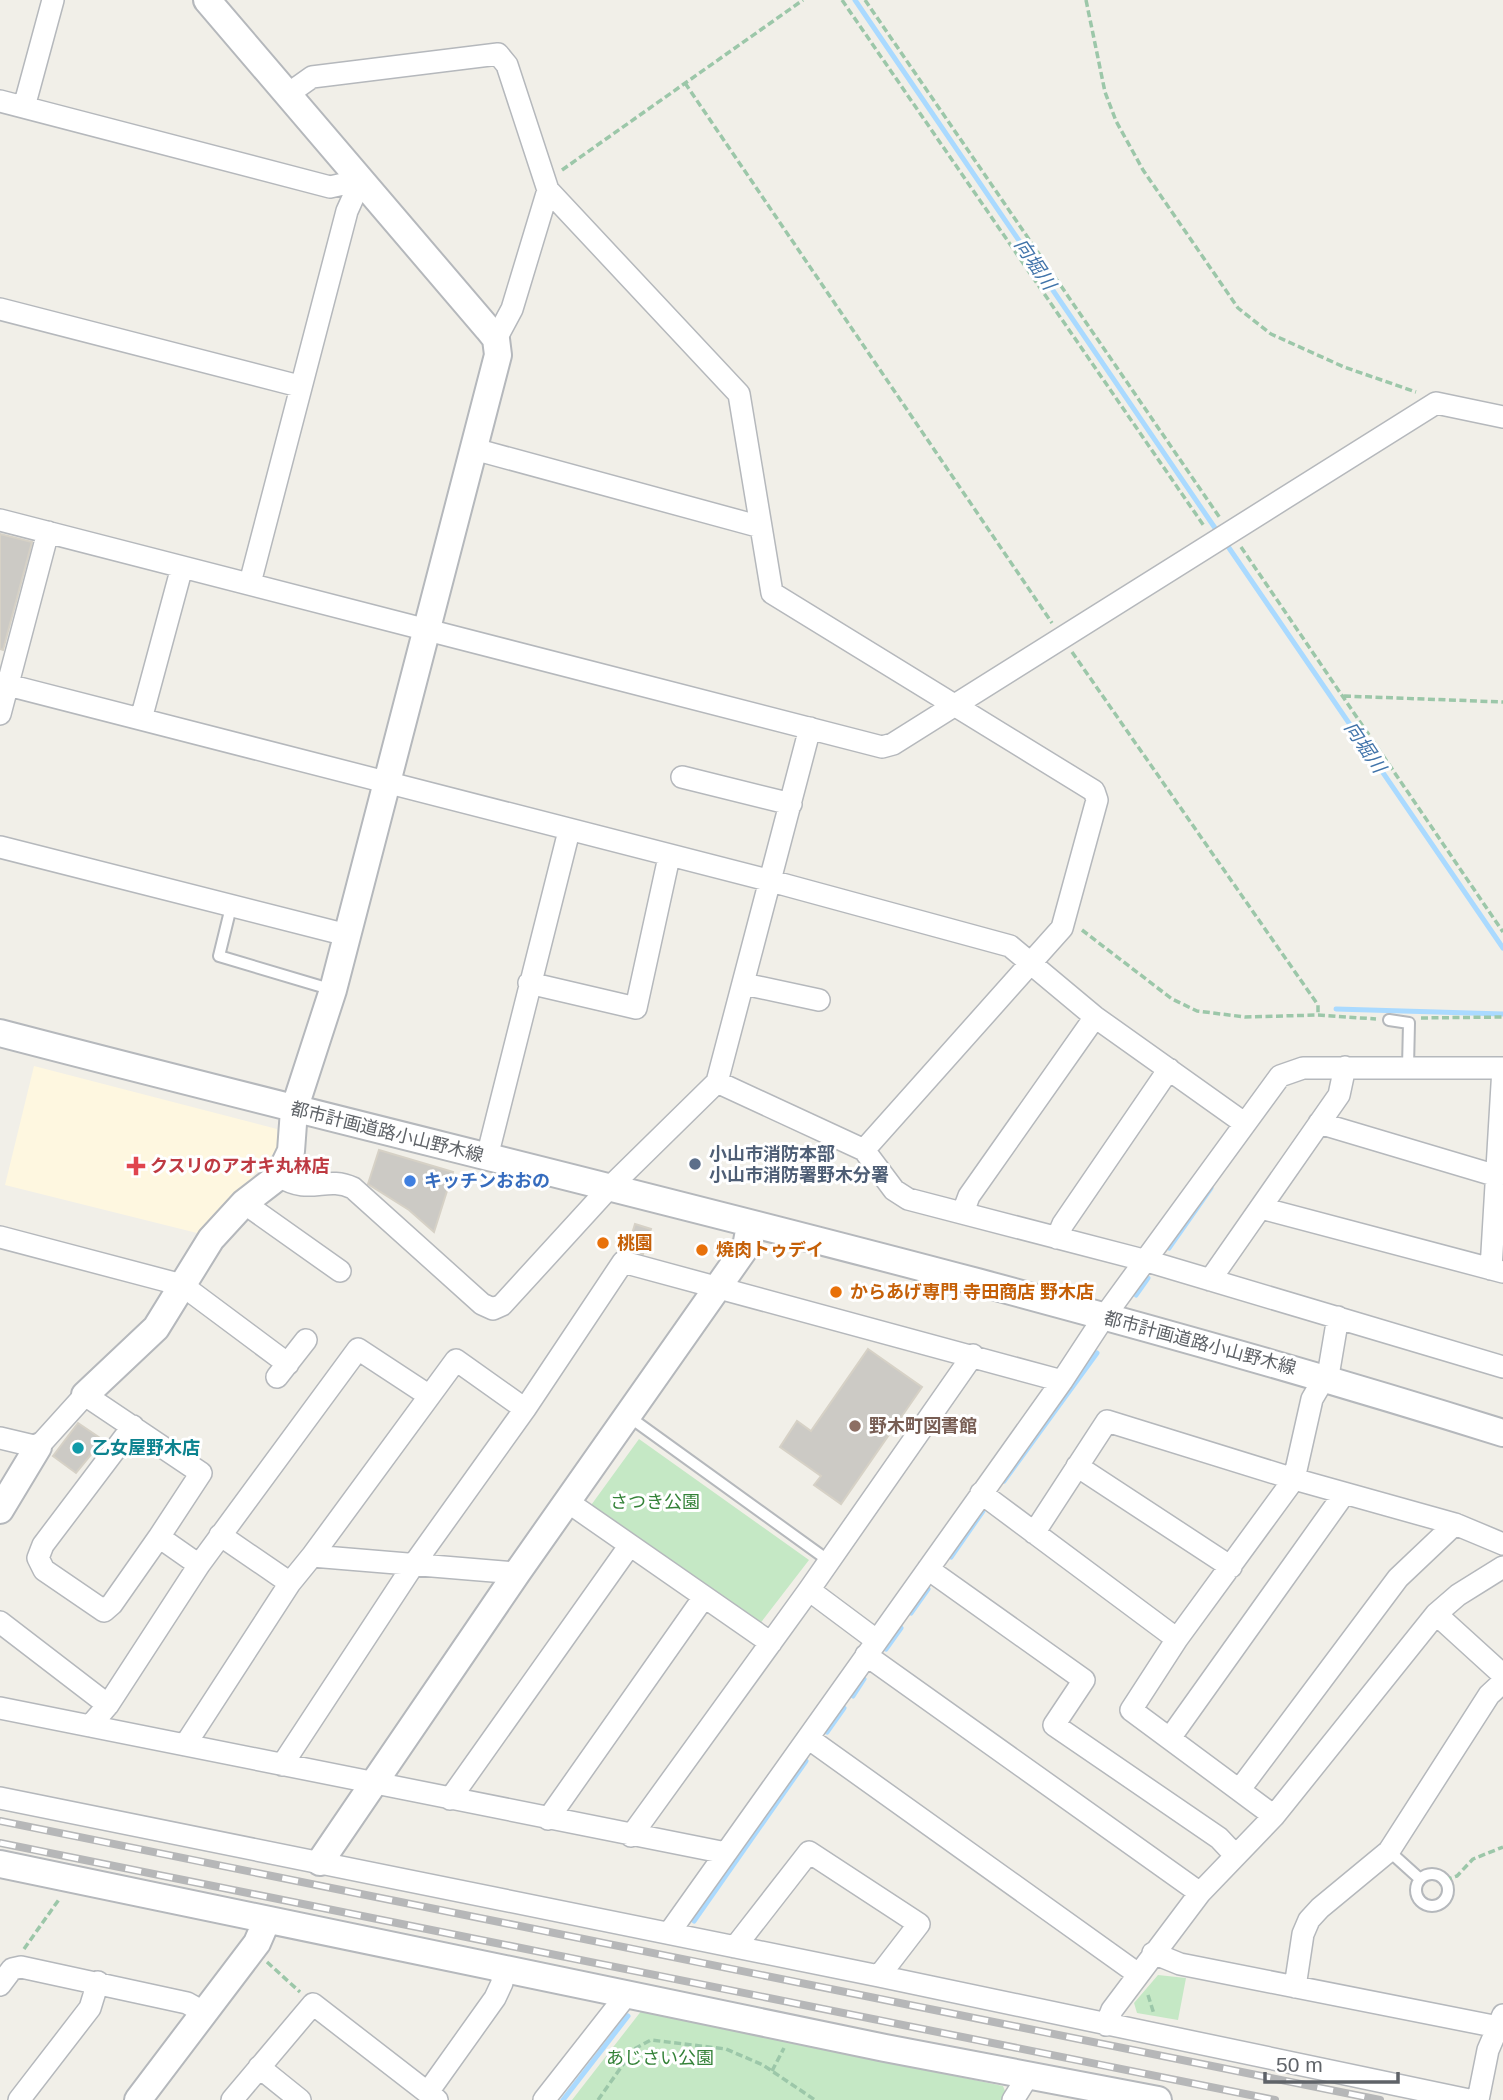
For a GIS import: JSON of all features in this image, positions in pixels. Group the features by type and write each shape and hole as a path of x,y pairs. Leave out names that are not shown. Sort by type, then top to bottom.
{"street":[{"path":"24,107 53,0"},
{"path":"0,1510 38,1447 85,1395 156,1328 211,1239 244,1203 279,1176 291,1152 294,1110 333,990 498,355 496,339 206,0"},
{"path":"288,94 312,77 498,54 507,65 548,190 739,394 772,593 1094,791 1097,800 1062,928 864,1150"},
{"path":"0,101 330,187 361,180"},
{"path":"250,583 299,386 347,211 361,180"},
{"path":"496,339 512,309 548,190"},
{"path":"0,309 299,386"},
{"path":"0,520 882,747 893,744 1436,403 1503,417"},
{"path":"474,449 761,527"},
{"path":"0,714 4,684 48,532"},
{"path":"141,719 182,567"},
{"path":"4,684 669,857 771,881 1010,946 1095,1017 1244,1123"},
{"path":"279,1176 295,1186 342,1183 353,1188 482,1304 493,1309 502,1305 609,1188 717,1082 810,728"},
{"path":"682,777 791,804"},
{"path":"487,1157 569,831"},
{"path":"0,848 347,935"},
{"path":"529,983 636,1008 669,857"},
{"path":"744,984 819,1000"},
{"path":"963,1212 969,1196 1095,1017"},
{"name":"都市計画道路小山野木線","path":"0,1033 1104,1317 1323,1377 1503,1433"},
{"path":"1210,1280 1339,1095 1345,1067"},
{"path":"668,1933 1062,1381 1104,1317 1280,1076 1303,1068 1503,1068 1496,1176 1497,1271 1261,1208"},
{"path":"1057,1238 1063,1224 1169,1069"},
{"path":"717,1082 864,1150 894,1190 908,1199 1147,1261 1503,1367"},
{"path":"1320,1124 1496,1176"},
{"path":"244,1203 340,1271"},
{"path":"320,1862 517,1573 746,1247 750,1225"},
{"path":"0,1237 182,1284 282,1370 306,1340"},
{"path":"282,1765 414,1564 525,1409 622,1262 1062,1381"},
{"path":"1274,1816 1131,1710 1177,1639 1294,1479 1312,1399 1329,1370 1338,1317"},
{"path":"90,1726 108,1705 220,1535 358,1349 428,1395"},
{"path":"631,1836 809,1590 973,1355"},
{"path":"185,1745 290,1583 456,1360 525,1409"},
{"path":"85,1395 132,1426 201,1474 112,1604 104,1611 44,1570 38,1558 43,1545 132,1426"},
{"path":"1034,1533 1107,1420 1344,1494 1455,1524 1503,1544"},
{"path":"0,1438 38,1447"},
{"path":"1077,1466 1231,1567"},
{"path":"981,1493 1177,1639"},
{"path":"1170,1738 1344,1494"},
{"path":"568,1502 771,1643"},
{"path":"1240,1789 1398,1578 1455,1524"},
{"path":"220,1535 290,1583"},
{"path":"159,1537 199,1565"},
{"path":"450,1799 630,1545"},
{"path":"312,1556 517,1573"},
{"path":"1106,2025 1112,2010 1143,1983 1153,1953 1200,1894 1274,1816 1436,1614 1458,1595 1503,1567"},
{"path":"928,1569 1084,1680 1054,1725 1219,1838 1235,1856"},
{"path":"809,1590 871,1648 1200,1894"},
{"path":"548,1819 704,1597"},
{"path":"1436,1614 1503,1675"},
{"path":"0,1622 108,1705"},
{"path":"1295,1987 1303,1934 1309,1920 1389,1852 1489,1695 1503,1682"},
{"path":"0,1708 726,1853"},
{"path":"807,1738 1143,1983"},
{"path":"0,1798 879,1976 1469,2100"},
{"path":"735,1947 809,1853 919,1924 879,1976"},
{"path":"0,1864 1028,2077 1157,2100"},
{"path":"138,2100 257,1943 267,1920"},
{"path":"1153,1953 1180,1964 1501,2023 1478,2100"},
{"path":"6,1977 21,1967 187,2003 203,2012"},
{"path":"232,2100 313,2004 433,2096 495,1998 502,1983 502,1967"},
{"path":"19,2100 90,2008 98,1982"},
{"path":"544,2100 628,1993"},
{"path":"259,2067 300,2100"},
{"path":"1013,2100 1028,2077"},
{"path":"0,2094 8,2100"}],"lane":[{"path":"231,907 219,956 333,990"},
{"path":"1389,1020 1409,1023 1408,1066"},
{"path":"628,1416 829,1561"},
{"path":"1389,1852 1420,1879"},
{"path":"1436,1874 1445,1880 1447,1895 1441,1903 1432,1906 1422,1903 1416,1895 1420,1879 1436,1874"}],"path":[{"path":"548,190 556,174 803,0"},
{"path":"842,0 1222,537 1344,696 1503,932"},
{"path":"865,0 1222,537"},
{"path":"1086,0 1105,92 1116,121 1143,170 1238,308 1271,334 1344,367 1425,395 1436,403"},
{"path":"685,83 1062,637 1318,1005 1318,1015"},
{"path":"1344,696 1503,702"},
{"path":"1066,918 1172,999 1197,1011 1245,1017 1318,1015 1389,1020"},
{"path":"1409,1023 1432,1016 1503,1017"},
{"path":"1445,1880 1457,1877 1473,1859 1503,1847"},
{"path":"6,1977 67,1889"},
{"path":"263,1958 313,2004"},
{"path":"1143,1983 1147,2000 1159,2021"},
{"path":"598,2100 634,2049 652,2040 726,2049 763,2066 815,2100"}],"shaded area":[{"name":"クスリのアオキ丸林店","path":"34,1066 277,1129 279,1147 201,1234 5,1185"}],"green space":[{"name":"さつき公園","path":"639,1439 809,1560 759,1625 589,1508"},
{"path":"1158,1975 1186,1978 1178,2020 1137,2013 1134,2003"},
{"name":"あじさい公園","path":"642,2010 1003,2086 1007,2096 1004,2100 572,2100"}],"building":[{"path":"0,534 32,542 3,650 0,649"},
{"path":"379,1150 453,1172 434,1232 409,1210 368,1184"},
{"path":"635,1224 651,1229 643,1254 627,1250"},
{"name":"野木町図書館","path":"868,1349 922,1387 841,1504 814,1485 821,1476 780,1447 797,1421 811,1431"},
{"name":"乙女屋野木店","path":"78,1423 103,1440 76,1473 53,1456"}],"waterway":[{"name":"向堀川","path":"855,0 1215,528"},
{"name":"向堀川","path":"1227,545 1503,948"},
{"path":"1336,1009 1503,1014"},
{"path":"1169,1248 1211,1188"},
{"path":"1136,1295 1148,1278"},
{"path":"1004,1481 1097,1353"},
{"path":"951,1557 983,1511"},
{"path":"911,1613 928,1589"},
{"path":"886,1649 901,1628"},
{"path":"853,1696 864,1679"},
{"path":"827,1732 844,1708"},
{"path":"694,1921 806,1761"},
{"path":"563,2100 628,2016"}],"railway":[{"path":"0,1821 1380,2100"},
{"path":"0,1843 1275,2100"}],"place":[{"name":"小山市消防本部 小山市消防署野木分署","path":"695,1164"},
{"name":"クスリのアオキ丸林店","path":"136,1166"},
{"name":"キッチンおおの","path":"410,1181"},
{"name":"桃園","path":"603,1243"},
{"name":"焼肉トゥデイ","path":"702,1250"},
{"name":"からあげ専門 寺田商店 野木店","path":"836,1292"},
{"name":"野木町図書館","path":"855,1426"},
{"name":"乙女屋野木店","path":"78,1448"}]}
